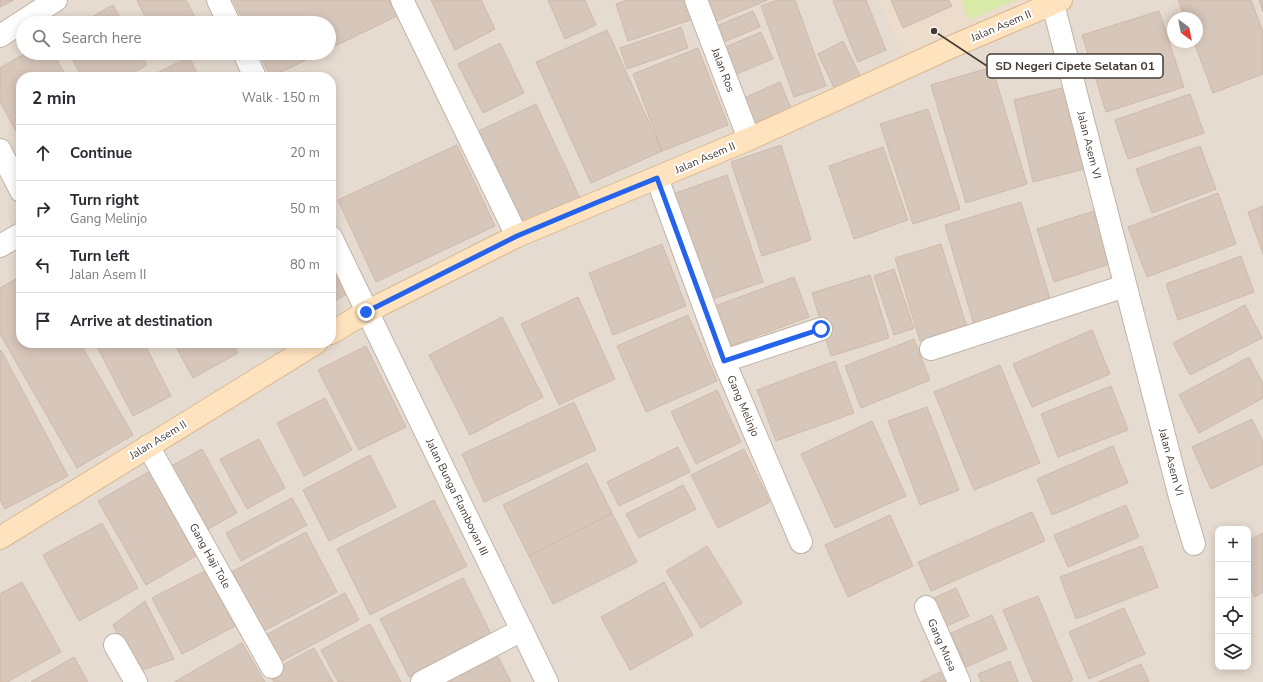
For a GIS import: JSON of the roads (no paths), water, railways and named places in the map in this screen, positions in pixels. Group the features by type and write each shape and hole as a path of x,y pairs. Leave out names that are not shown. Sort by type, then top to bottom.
{"street":[{"path":"31,16 56,0"},
{"path":"218,0 226,16"},
{"path":"402,0 517,236"},
{"name":"Jalan Ros","path":"696,0 749,139"},
{"name":"Jalan Asem II","path":"336,331 366,312 517,236 749,139 951,47 1057,2"},
{"name":"Jalan Asem VI","path":"1057,2 1125,286 1180,497 1194,544"},
{"path":"0,36 16,26"},
{"path":"247,60 253,72"},
{"path":"0,150 16,181"},
{"name":"Gang Melinjo","path":"657,178 724,361 801,542"},
{"path":"0,246 16,237"},
{"name":"Jalan Bunga Flamboyan III","path":"336,248 547,682"},
{"path":"931,349 1125,286"},
{"path":"724,361 821,329"},
{"name":"Jalan Asem II","path":"0,538 308,348"},
{"name":"Gang Haji Tole","path":"148,446 272,667"},
{"name":"Gang Musa","path":"926,607 959,682"},
{"path":"422,682 522,630"},
{"path":"115,645 136,682"}],"place":[{"name":"SD Negeri Cipete Selatan 01","path":"934,31"}]}
